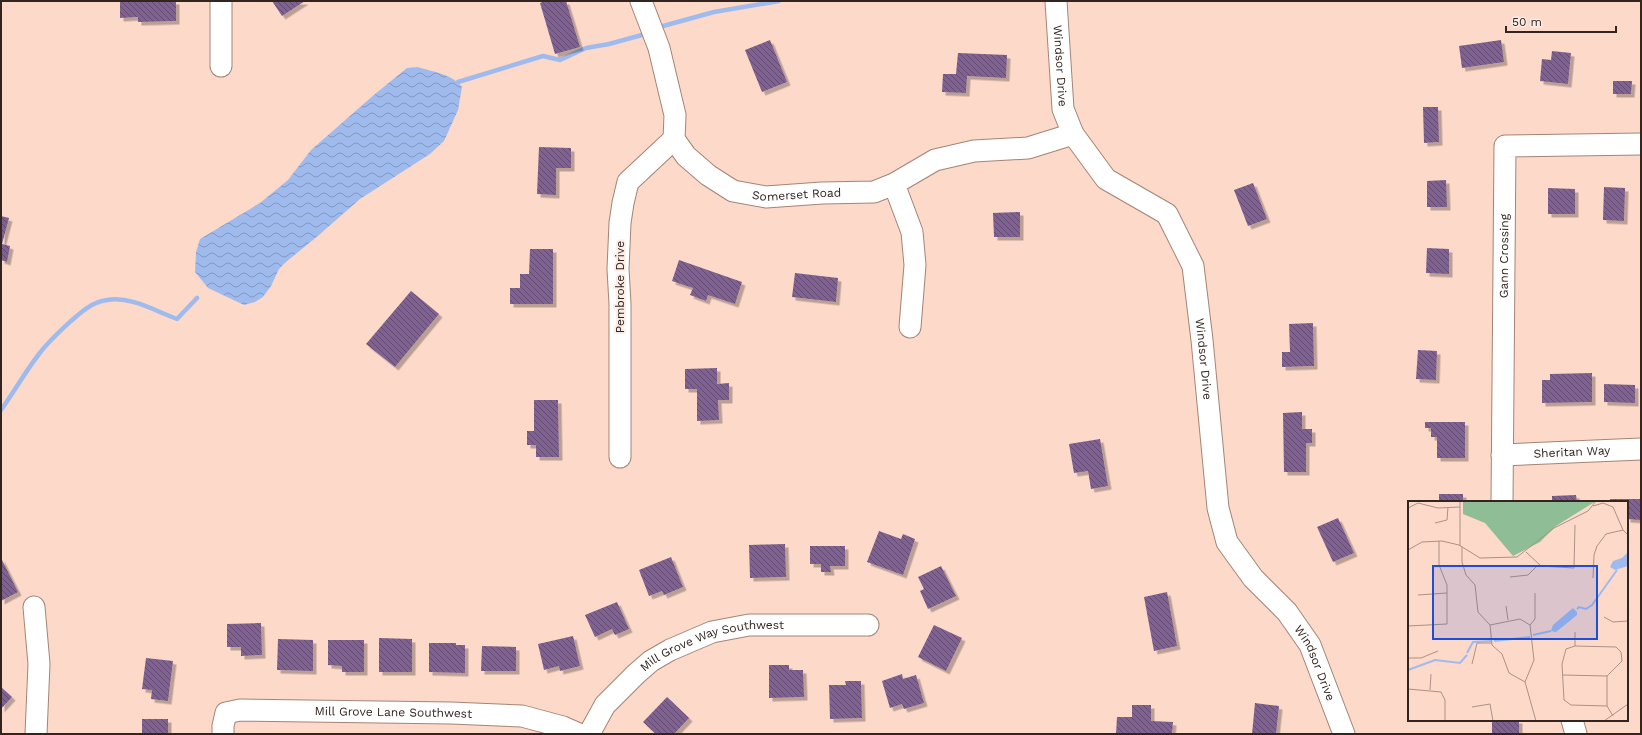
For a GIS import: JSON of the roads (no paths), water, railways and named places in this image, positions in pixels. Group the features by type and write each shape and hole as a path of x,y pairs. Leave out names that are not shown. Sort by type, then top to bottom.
{"street":[{"path":"221,1 221,66"},
{"path":"641,1 659,48 675,115 674,139"},
{"name":"Windsor Drive","path":"1056,1 1063,108 1073,134 1106,179 1167,214 1193,266 1202,340 1218,508 1227,542 1253,578 1287,612 1310,645 1344,734"},
{"name":"Somerset Road","path":"674,139 686,156 708,175 733,191 766,197 822,192 874,192 894,184 934,160 974,151 1028,148 1073,134"},
{"name":"Pembroke Drive","path":"620,456 620,304 618,269 620,223 623,203 628,182 674,139"},
{"name":"Gann Crossing","path":"1502,501 1505,146 1641,144"},
{"path":"894,184 912,232 915,265 910,327"},
{"name":"Sheritan Way","path":"1502,455 1641,448"},
{"path":"34,607 39,664 36,734"},
{"name":"Mill Grove Way Southwest","path":"589,734 605,705 651,661 712,632 748,625 868,625"},
{"name":"Mill Grove Lane Southwest","path":"223,734 226,713 240,710 255,710 451,713 522,716 563,727 579,734"},
{"path":"1572,721 1576,734"}],"water":[{"path":"418,67 448,76 462,87 458,110 444,141 430,154 360,199 286,262 279,269 271,286 263,297 255,302 244,305 208,288 195,272 196,252 200,239 260,203 288,180 311,150 375,94 407,68"}],"waterway":[{"path":"663,26 714,12 779,1"},
{"path":"458,82 543,56 560,60 586,48 609,44 642,35"},
{"path":"1,410 46,345 83,311 92,305 107,300 125,300 143,305 177,319 197,298"}]}
